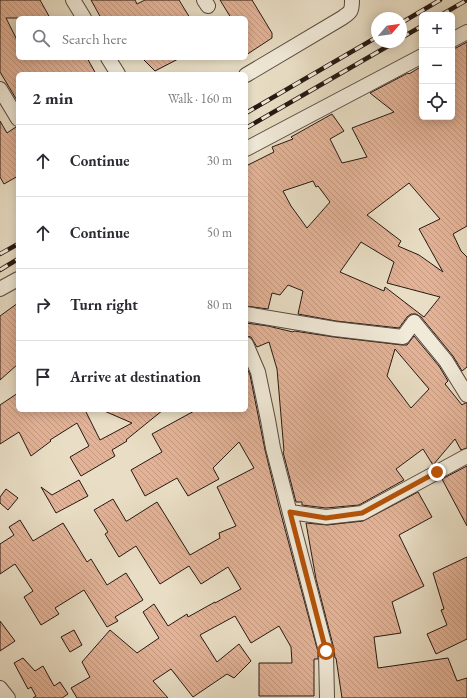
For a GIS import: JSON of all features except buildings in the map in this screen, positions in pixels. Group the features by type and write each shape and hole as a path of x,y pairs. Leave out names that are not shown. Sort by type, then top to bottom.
{"street":[{"path":"73,0 83,16"},
{"path":"248,74 346,16 350,13 352,1"},
{"path":"455,38 467,32"},
{"path":"248,148 419,58"},
{"path":"109,60 117,72"},
{"path":"0,89 16,116"},
{"path":"0,289 16,280"},
{"path":"248,314 335,329 403,337 414,322 446,361 467,395"},
{"path":"248,349 258,372 273,448 326,651 327,698"},
{"path":"290,512 326,518 362,513 467,456"},
{"path":"0,688 8,698"}],"railway":[{"path":"407,19 440,0"},
{"path":"446,12 467,0"},
{"path":"407,35 419,28"},
{"path":"248,112 371,40"},
{"path":"248,127 385,48"},
{"path":"0,254 16,245"},
{"path":"0,270 16,260"}],"route":[{"path":"326,651 290,512 326,518 362,513 437,472"}]}
